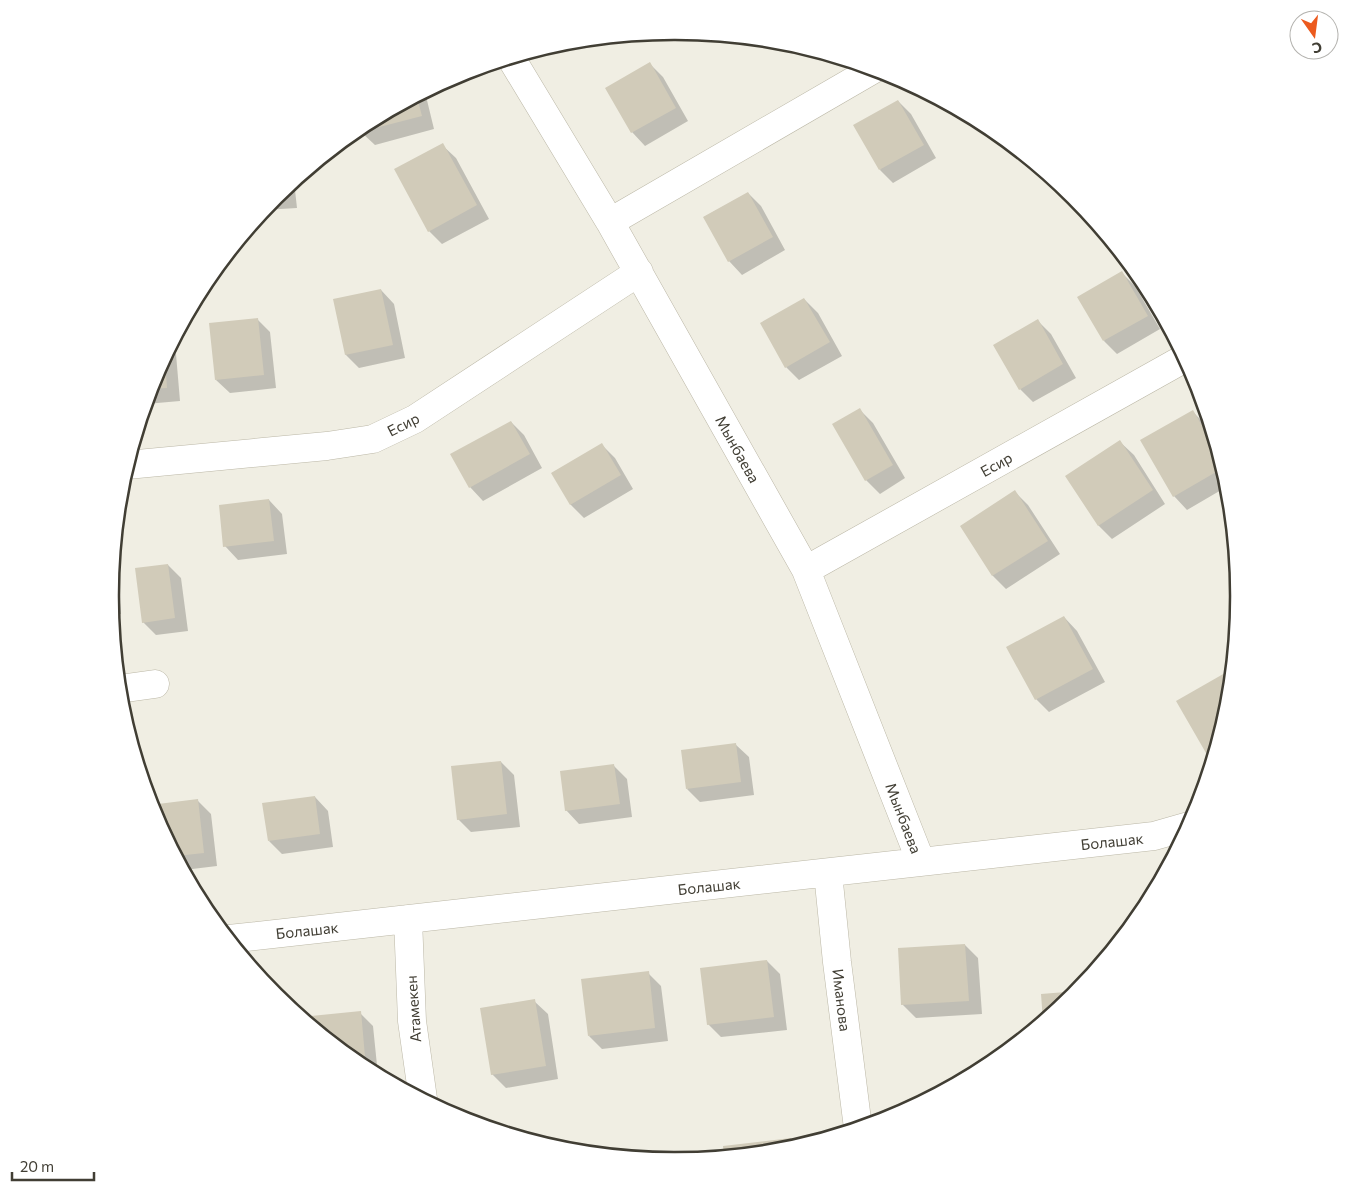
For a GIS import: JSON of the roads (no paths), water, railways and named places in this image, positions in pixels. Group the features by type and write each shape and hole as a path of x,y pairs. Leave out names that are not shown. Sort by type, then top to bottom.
{"street":[{"name":"Мынбаева","path":"515,64 639,272 806,570 921,862"},
{"path":"610,222 865,74"},
{"name":"Есир","path":"134,464 327,446 372,439 415,419 639,272"},
{"name":"Есир","path":"806,570 1178,362"},
{"path":"126,688 155,684"},
{"name":"Болашак","path":"236,938 1154,836 1179,829"},
{"name":"Иманова","path":"828,873 857,1121"},
{"name":"Атамекен","path":"408,919 412,1021 423,1092"}]}
